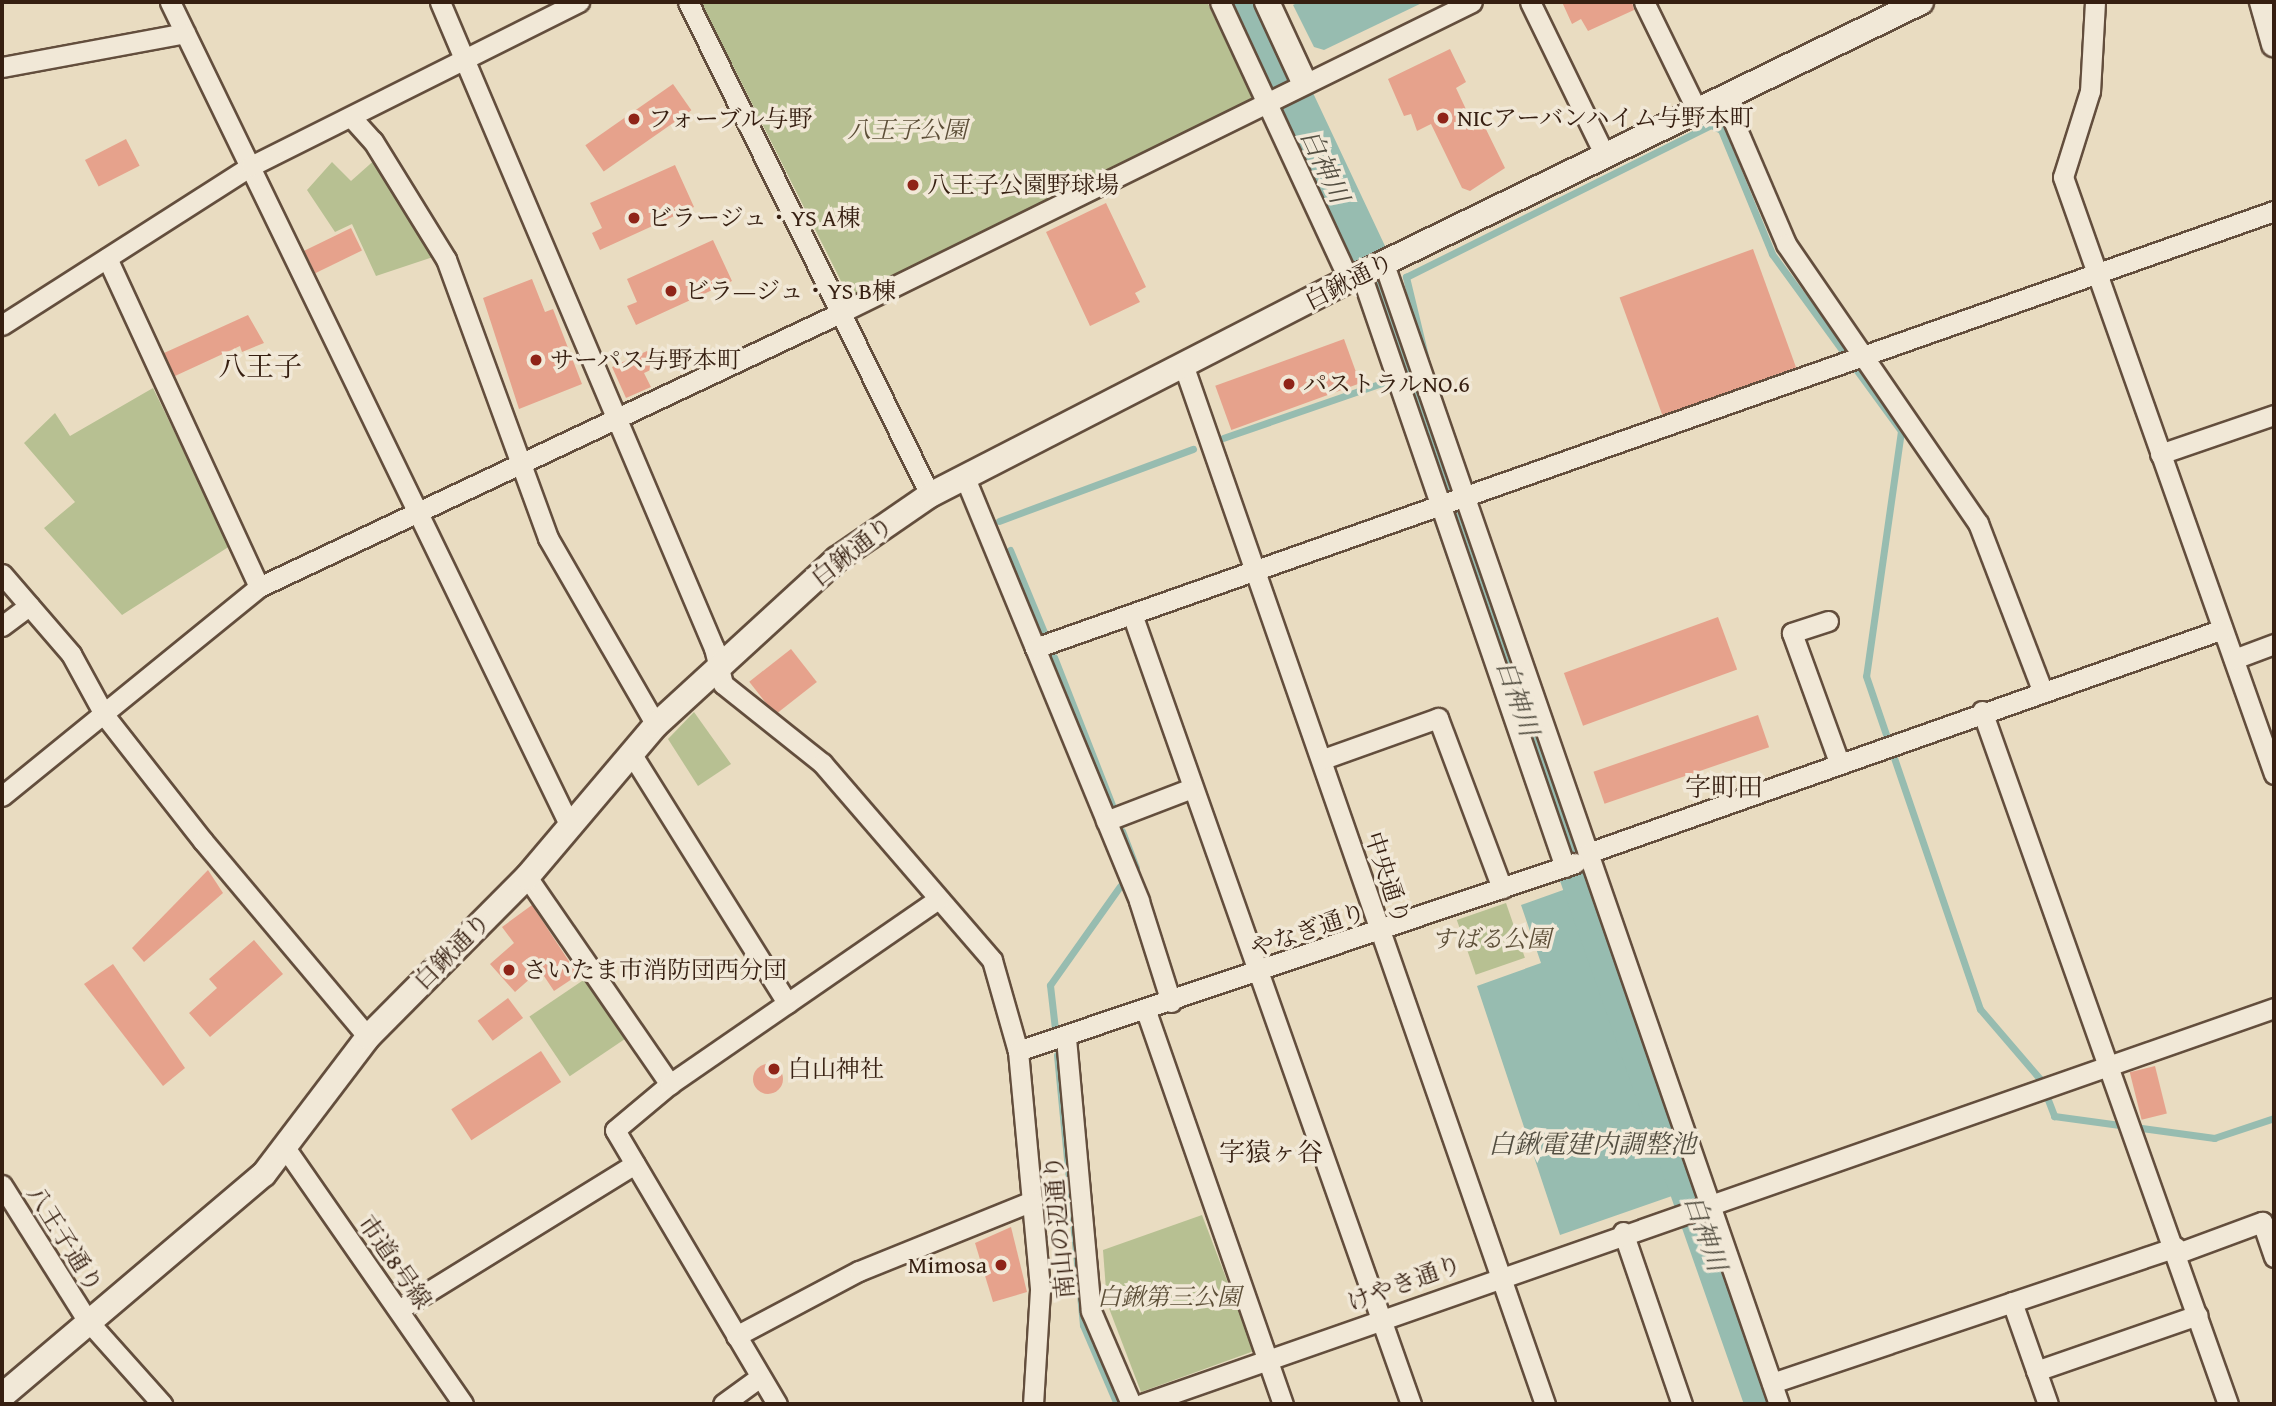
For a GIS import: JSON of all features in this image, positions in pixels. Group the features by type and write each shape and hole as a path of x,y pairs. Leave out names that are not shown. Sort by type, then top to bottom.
{"street":[{"path":"170,2 419,510 569,824"},
{"path":"440,2 469,60 718,664 723,684 822,763 992,960 1018,1051 1032,1201 1040,1290 1033,1404"},
{"path":"2,325 251,166 469,60 579,2"},
{"path":"688,2 930,495"},
{"path":"1220,2 1368,271 1464,498 1779,1404"},
{"path":"1267,2 1300,84"},
{"path":"2,796 105,716 260,587 840,313 1300,84 1472,2"},
{"path":"1530,2 1605,156"},
{"path":"1644,2 1698,112"},
{"name":"白鍬通り","path":"2,1396 87,1320 240,1196 286,1149 368,1037 527,877 569,824 656,725 718,664 837,559 930,495 1368,271 1921,2"},
{"path":"2095,2 2090,90 2063,177 2274,774"},
{"path":"2262,2 2274,44"},
{"path":"2,67 185,33"},
{"path":"1724,99 1786,244 1978,523 2042,690"},
{"path":"352,118 373,141 446,259 519,465 603,644 656,725"},
{"path":"1035,648 2097,278 2274,211"},
{"path":"107,258 260,587"},
{"path":"1368,271 1441,505 1565,866"},
{"name":"中央通り","path":"1184,367 1323,759 1379,931 1545,1404"},
{"path":"2160,454 2274,415"},
{"path":"965,478 1106,821 1171,1002"},
{"path":"2,574 71,654 105,716 368,1037"},
{"path":"2,626 29,606"},
{"path":"1132,614 1192,788 1262,972 1411,1404"},
{"path":"1828,621 1792,633 1839,762"},
{"name":"やなぎ通り","path":"1018,1051 1066,1038 1262,972 1565,866 1839,762 2223,629"},
{"path":"2234,659 2274,644"},
{"path":"1982,711 2177,1250 2228,1404"},
{"path":"1323,759 1438,718 1502,888"},
{"path":"631,753 787,1003"},
{"path":"1106,821 1192,788"},
{"path":"527,877 670,1084"},
{"path":"777,1404 615,1130 670,1084 938,899"},
{"name":"けやき通り","path":"1142,1404 1500,1275 2274,1008"},
{"path":"1146,1010 1283,1404"},
{"name":"南山の辺通り","path":"1066,1038 1091,1311 1131,1404"},
{"name":"市道8号線","path":"286,1149 463,1404"},
{"path":"400,1310 635,1164"},
{"name":"八王子通り","path":"2,1185 87,1320 162,1404"},
{"path":"736,1336 859,1271 1032,1201"},
{"path":"1772,1383 2262,1222 2274,1257"},
{"path":"1623,1232 1682,1404"},
{"path":"2012,1302 2048,1404"},
{"path":"2036,1371 2198,1315"},
{"path":"723,1404 760,1377"}],"green space":[{"name":"八王子公園","path":"701,2 1207,2 1252,97 1246,109 850,299"},
{"path":"378,157 439,255 376,276 352,224 335,232 307,190 332,162 351,181"},
{"path":"153,388 230,546 122,615 44,528 75,502 24,443 55,413 70,436"},
{"path":"694,712 731,764 698,786 668,739"},
{"name":"すばる公園","path":"1506,903 1525,958 1476,975 1457,920"},
{"path":"585,979 625,1039 570,1076 529,1016"},
{"name":"白鍬第三公園","path":"1202,1215 1254,1351 1141,1392 1107,1303 1103,1250"}],"water":[{"path":"1299,2 1424,2 1324,50 1314,47 1293,5"},
{"name":"白鍬電建内調整池","path":"1566,889 1672,1196 1560,1235 1477,986 1541,963 1521,905"}],"building":[{"path":"1562,2 1632,2 1634,10 1588,31 1581,19 1572,24"},
{"name":"NICアーバンハイム与野本町","path":"1450,49 1466,82 1456,88 1471,120 1479,115 1505,168 1470,191 1462,188 1431,124 1417,131 1411,114 1404,116 1388,79"},
{"name":"フォーブル与野","path":"673,84 691,110 604,172 585,145"},
{"path":"126,139 140,166 99,187 85,160"},
{"name":"ビラージュ・YS A棟","path":"675,165 694,207 600,250 592,233 602,228 590,203"},
{"path":"1106,203 1146,287 1135,293 1140,302 1090,326 1046,232"},
{"path":"351,228 362,250 315,273 304,251"},
{"name":"ビラ―ジュ・YS B棟","path":"713,240 732,281 636,325 627,306 637,302 627,279"},
{"path":"1753,249 1796,367 1663,416 1620,298"},
{"name":"サーパス与野本町","path":"532,279 545,312 553,309 582,384 519,409 483,298"},
{"path":"248,315 264,343 242,352 240,346 175,376 164,353"},
{"name":"パストラルNO.6","path":"1344,339 1360,383 1231,430 1215,386"},
{"path":"647,351 655,368 644,373 651,387 626,398 612,367"},
{"path":"1718,617 1737,670 1583,726 1564,673"},
{"path":"791,649 817,682 775,715 749,682"},
{"path":"1758,715 1769,747 1605,804 1593,772"},
{"path":"208,870 223,893 144,962 132,948"},
{"path":"532,905 578,975 554,991 540,970 515,992 490,964 514,943 502,927"},
{"path":"254,940 283,974 210,1037 189,1013 217,988 209,979"},
{"path":"113,964 185,1068 163,1086 84,984"},
{"path":"508,998 523,1018 493,1041 478,1021"},
{"path":"541,1051 561,1082 471,1140 451,1109"},
{"path":"768,1064 779,1068 783,1079 779,1090 768,1094 757,1090 753,1079 757,1068"},
{"path":"2155,1066 2167,1114 2142,1120 2130,1072"},
{"name":"Mimosa","path":"1011,1227 1027,1292 993,1302 975,1243"}],"waterway":[{"name":"白神川","path":"1247,2 1379,282 1453,513 1766,1404"},
{"path":"1428,368 1406,277 1711,125 1721,130 1772,254 1901,431 1866,676 1980,1009 2040,1079 2054,1116 2214,1138 2274,1118"},
{"path":"1223,438 1388,381"},
{"path":"999,521 1193,449"},
{"path":"1010,550 1044,632"},
{"path":"1054,657 1112,805"},
{"path":"1122,831 1136,867"},
{"path":"1055,1029 1050,985 1120,886"},
{"path":"1057,1055 1083,1325 1116,1402"}],"place":[{"name":"NICアーバンハイム与野本町","path":"1443,118"},
{"name":"フォーブル与野","path":"634,119"},
{"name":"八王子公園野球場","path":"913,185"},
{"name":"ビラージュ・YS A棟","path":"634,218"},
{"name":"ビラ―ジュ・YS B棟","path":"671,291"},
{"name":"サーパス与野本町","path":"536,360"},
{"name":"パストラルNO.6","path":"1289,384"},
{"name":"さいたま市消防団西分団","path":"509,970"},
{"name":"白山神社","path":"774,1069"},
{"name":"Mimosa","path":"1001,1265"}],"district":[{"name":"八王子","path":"260,366"},
{"name":"字町田","path":"1724,787"},
{"name":"字猿ヶ谷","path":"1271,1152"}]}
